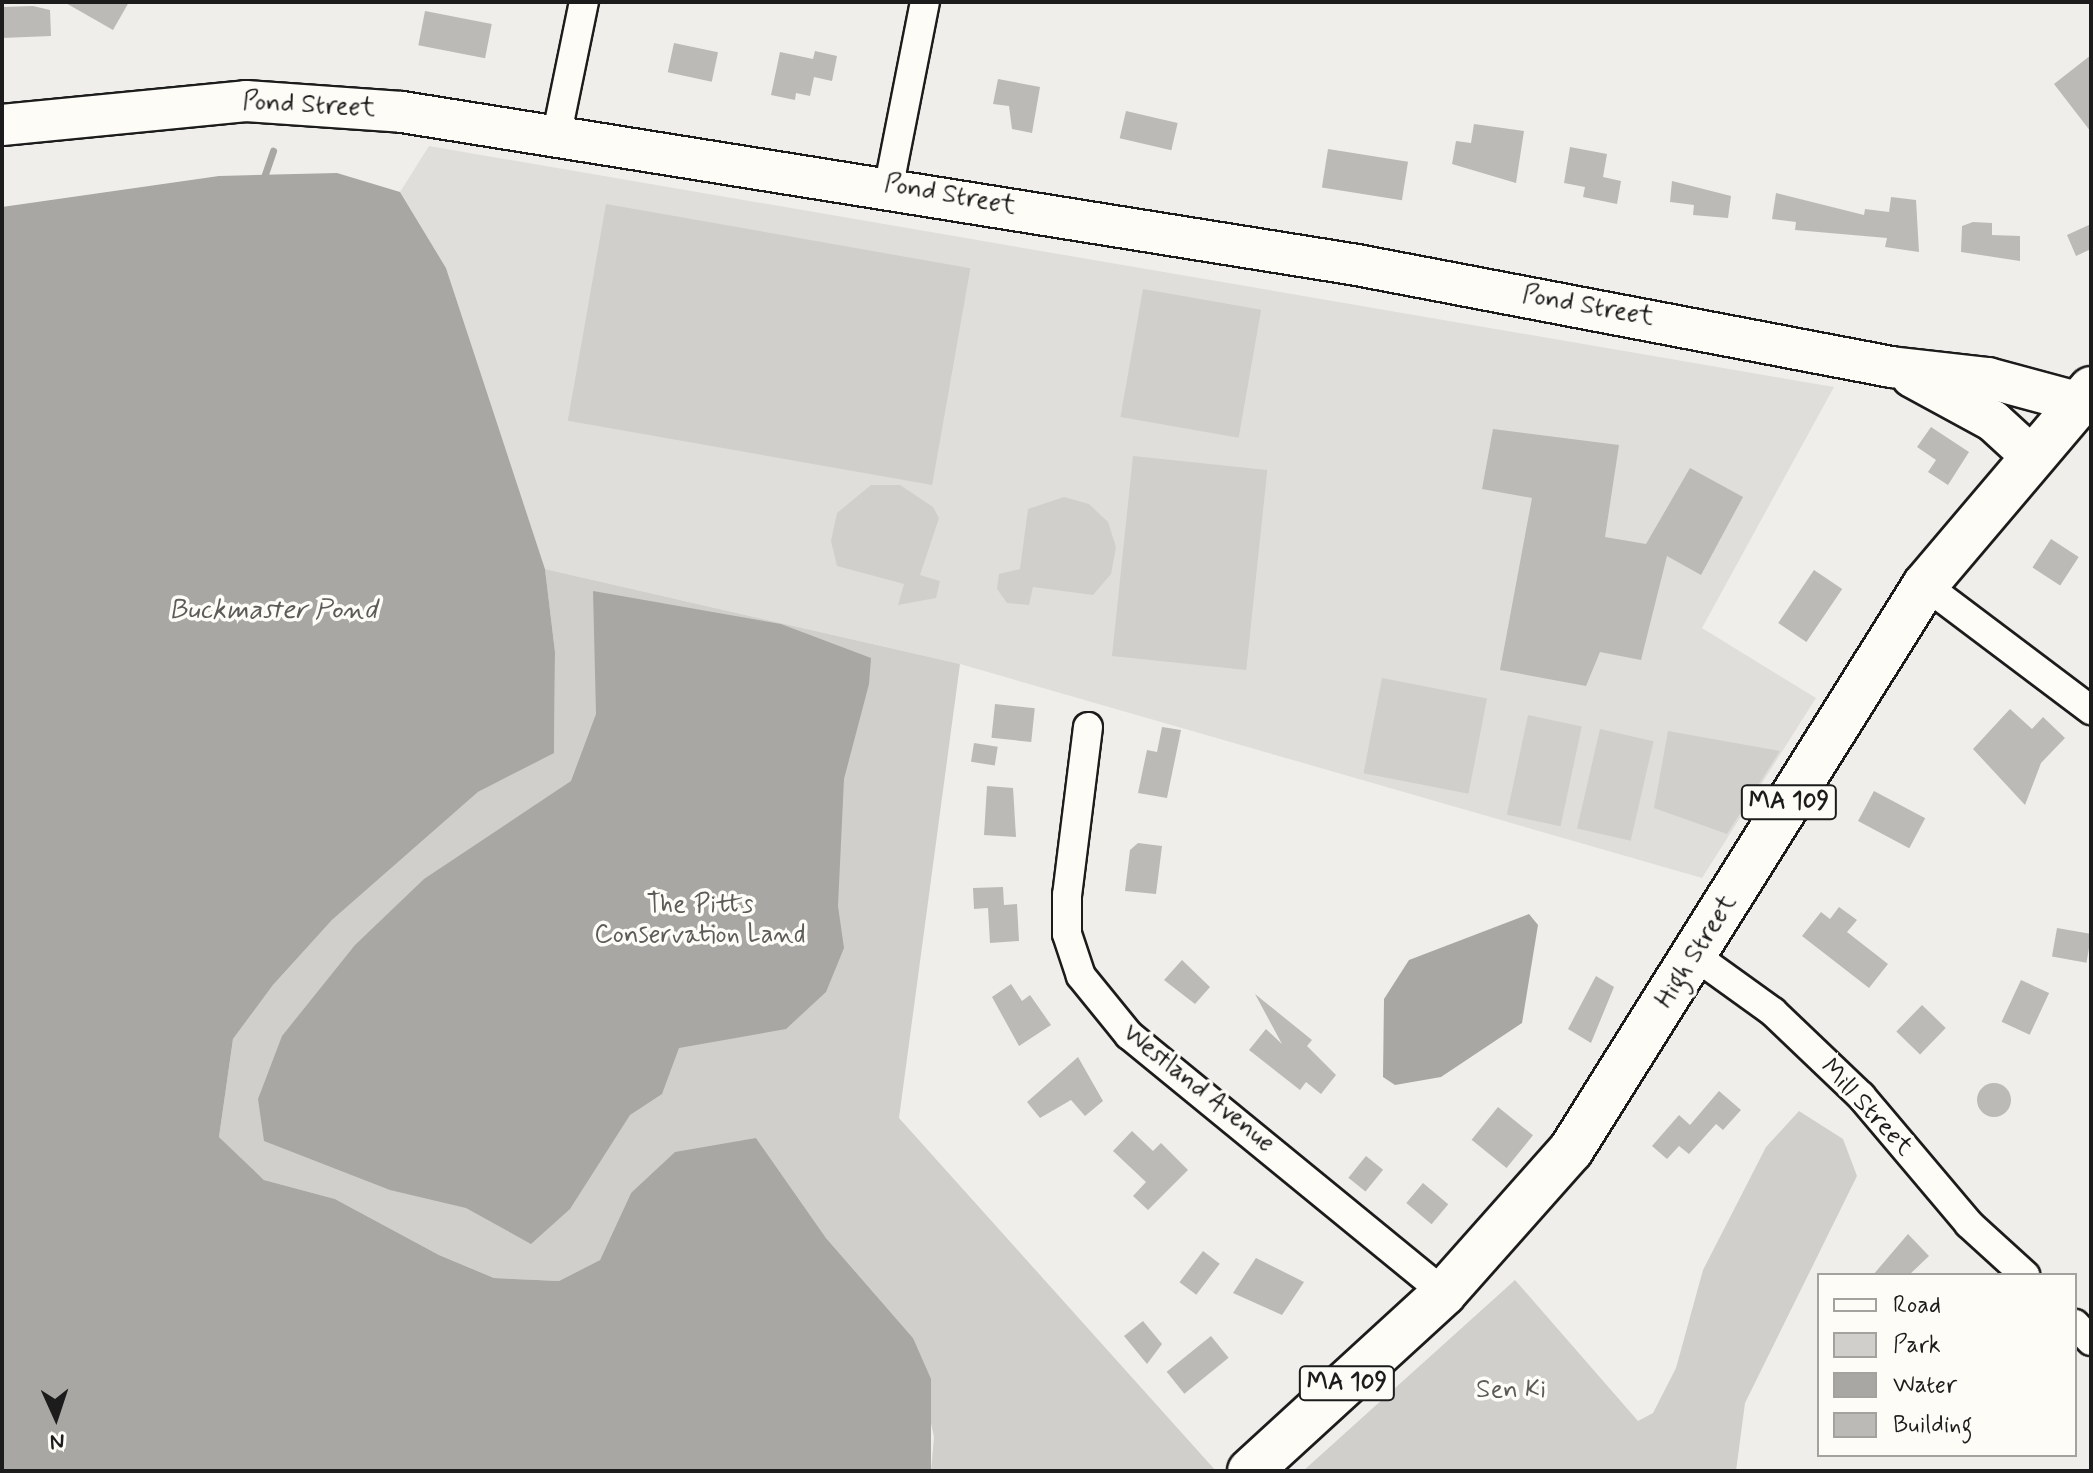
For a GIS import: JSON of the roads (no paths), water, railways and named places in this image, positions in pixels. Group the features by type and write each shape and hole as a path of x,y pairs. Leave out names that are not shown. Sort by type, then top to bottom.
{"main road":[{"name":"High Street","path":"1250,1471 1444,1293 1571,1150 1925,585 2030,455 2084,395"}],"street":[{"path":"557,133 584,2"},
{"path":"889,185 925,2"},
{"name":"Pond Street","path":"2,125 246,101 340,105 557,133 889,185 1684,322 1891,367 1988,378 2084,395"},
{"name":"Pond Street","path":"1891,367 1993,421 2030,455"},
{"path":"1925,585 2091,710"},
{"name":"Westland Avenue","path":"1088,727 1067,895 1067,934 1081,976 1129,1035 1444,1293"},
{"name":"Mill Street","path":"1694,955 1773,1012 1861,1096 1969,1224 2023,1273"},
{"path":"2077,1326 2091,1341"}],"water":[{"name":"Buckmaster Pond","path":"337,173 400,192 446,268 545,569 555,652 554,753 478,792 332,920 273,985 233,1039 219,1137 264,1180 335,1199 439,1255 494,1278 559,1281 600,1260 631,1193 675,1152 756,1138 826,1238 913,1338 931,1379 931,1471 2,1471 2,207 219,176"},
{"path":"593,591 781,624 871,658 869,684 844,779 838,906 844,948 826,992 786,1029 679,1048 662,1094 630,1115 570,1209 531,1244 466,1208 390,1190 264,1141 258,1099 282,1036 355,945 424,879 571,781 596,714"},
{"path":"1529,914 1538,925 1522,1023 1441,1077 1395,1085 1383,1077 1384,999 1409,960"}],"waterway":[{"path":"263,180 273,151"}],"park label":[{"name":"The Pitts Conservation Land","path":"700,921"},
{"name":"Sen Ki","path":"1511,1391"}]}
